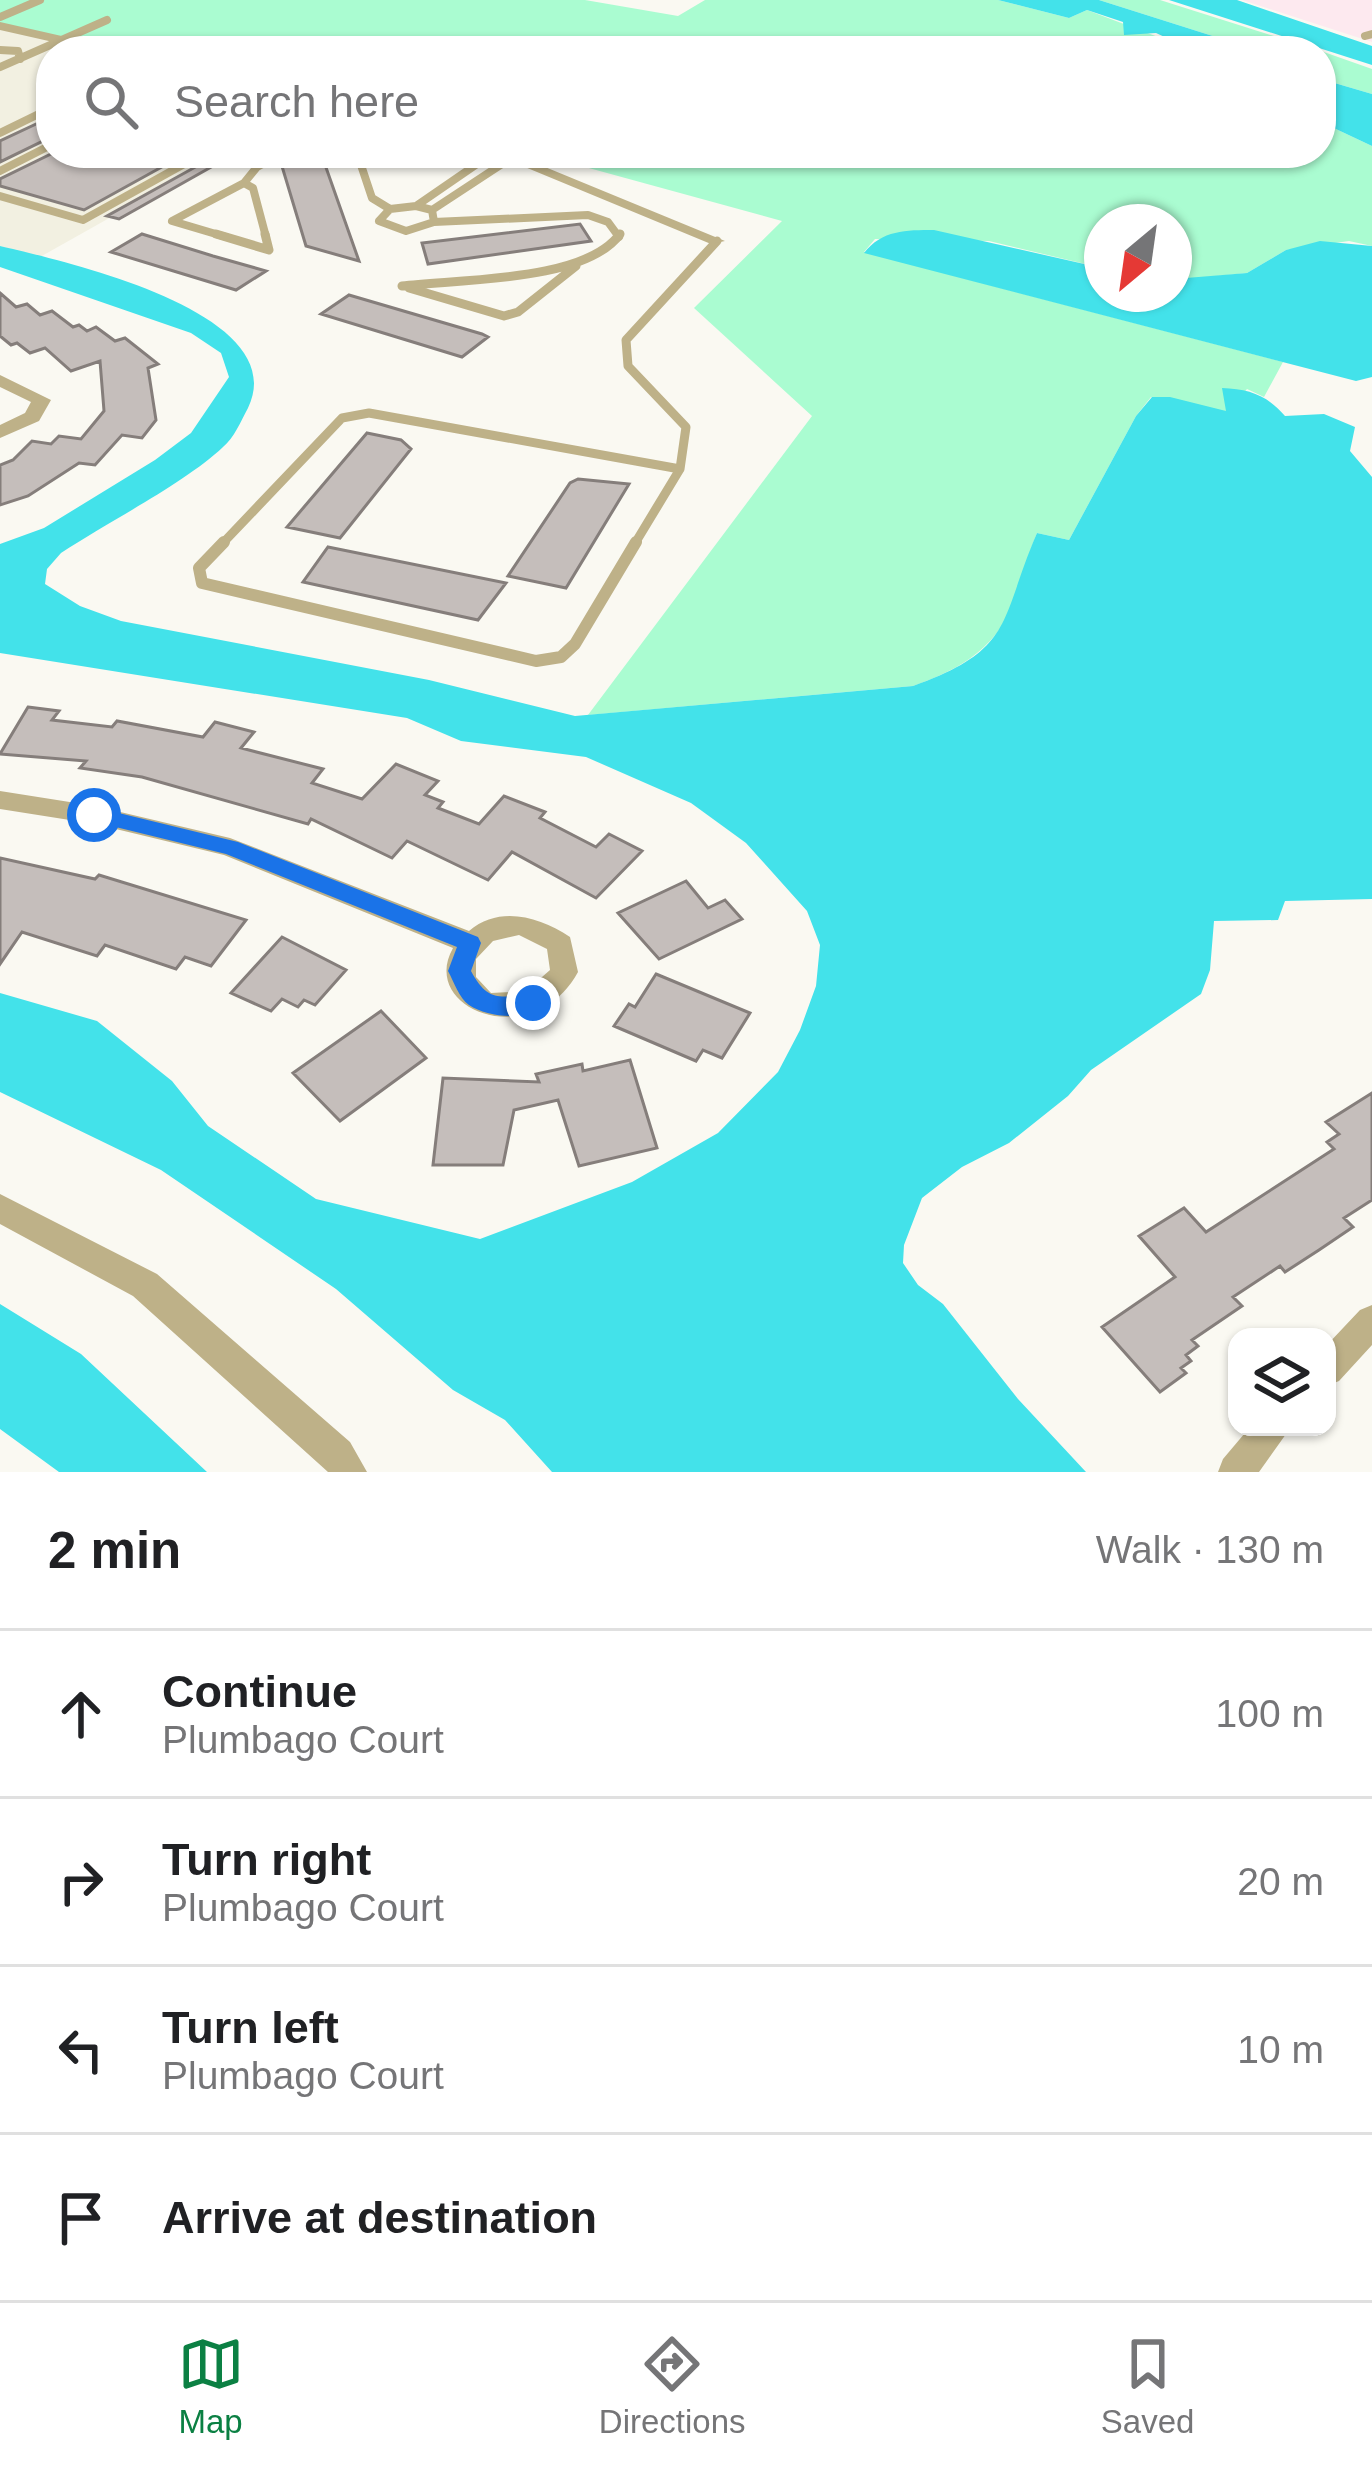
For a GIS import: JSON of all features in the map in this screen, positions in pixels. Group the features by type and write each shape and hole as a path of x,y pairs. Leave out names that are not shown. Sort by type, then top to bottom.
{"street":[{"path":"0,22 48,36"},
{"path":"535,168 717,241"},
{"path":"0,380 42,400 32,417 0,432"},
{"path":"0,800 94,815 230,847 470,943"},
{"path":"0,1208 145,1285 337,1455 350,1472"},
{"path":"1336,1360 1372,1321"},
{"path":"1236,1472 1266,1436"}],"lane":[{"path":"0,22 40,0"},
{"path":"71,36 106,20"},
{"path":"0,50 36,59"},
{"path":"0,67 36,52"},
{"path":"0,133 36,115"},
{"path":"0,171 36,153"},
{"path":"0,196 83,220 177,168"},
{"path":"244,183 253,188 269,250 172,221 244,183 255,168"},
{"path":"362,168 372,198 390,209"},
{"path":"416,206 477,168"},
{"path":"432,210 483,168"},
{"path":"432,210 416,206 390,209 380,217 387,228 413,230 434,222 458,225 570,212 616,225 621,236 518,312 504,316 402,286 576,266"},
{"path":"432,210 434,222"},
{"path":"680,469 369,413 342,418 199,568 202,583 536,661 560,657 575,644 680,469 686,427 628,366 626,340 717,241"}],"shaded area":[{"path":"1242,0 1372,0 1372,42"},
{"path":"0,27 39,36 36,168 198,168 40,257 0,246"}],"green space":[{"path":"0,0 585,0 678,16 705,0 998,0 1069,18 1087,10 1155,36 39,36 0,27"},
{"path":"1099,0 1160,0 1274,36 1213,36"},
{"path":"1336,56 1372,69 1372,94 1336,83"},
{"path":"1336,129 1372,146 1372,246 1349,241 1286,250 1247,273 1192,278 1192,204 1084,204 1084,264 989,241 875,239 864,252 1283,362 1264,397 1247,389 1227,412 1151,397 1069,540 1037,533 1003,625 979,651 949,671 913,686 588,715 812,416 694,308 782,221 589,168 1336,168"}],"water":[{"path":"998,0 1099,0 1213,36 1124,35 1123,22 1087,10 1069,18"},
{"path":"1169,0 1237,0 1372,46 1372,65 1336,53 1336,36 1281,36"},
{"path":"1336,83 1372,94 1372,146 1336,129"},
{"path":"934,230 1084,264 1084,310 864,253 887,236"},
{"path":"1320,241 1372,246 1372,377 1356,381 1091,312 1192,312 1192,278 1247,273 1286,250"},
{"path":"0,246 72,264 165,297 206,319 238,344 253,374 248,408 227,443 167,488 61,553 47,569 45,584 80,606 121,621 429,680 575,716 913,686 970,659 999,629 1037,533 1069,540 1136,416 1152,397 1226,411 1222,388 1241,390 1264,398 1285,416 1324,414 1355,427 1350,451 1372,477 1372,899 1285,901 1278,920 1214,921 1210,970 1201,994 1091,1070 1068,1096 1009,1143 962,1167 922,1198 904,1245 903,1263 918,1285 943,1304 1018,1399 1086,1472 552,1472 505,1420 453,1390 336,1289 161,1170 0,1092 0,993 97,1021 172,1081 208,1126 316,1199 480,1239 632,1182 718,1133 778,1072 816,986 820,945 807,911 746,843 691,803 586,757 461,741 407,718 0,653 0,544 44,528 155,460 191,433 229,377 221,353 191,333 0,267"},
{"path":"0,1304 81,1354 207,1472 59,1472 0,1429"}],"building":[{"path":"36,124 36,144 0,162 0,141"},
{"path":"36,161 36,168 160,168 84,210 0,186 0,179"},
{"path":"194,168 209,168 119,219 107,216"},
{"path":"283,168 326,168 359,261 306,246"},
{"path":"580,224 591,241 428,264 422,243"},
{"path":"142,234 266,271 236,290 111,252"},
{"path":"0,293 16,307 27,304 40,315 52,311 73,327 87,331 96,327 115,341 125,338 158,364 148,368 156,420 142,438 122,435 95,465 79,463 28,496 0,505 0,465 13,460 32,441 51,444 59,436 81,439 104,411 100,361 71,371 45,348 30,353 17,343 11,345 0,336"},
{"path":"349,295 488,337 462,357 321,314"},
{"path":"367,433 401,440 411,449 340,538 287,527"},
{"path":"578,479 629,484 566,588 508,576 570,483"},
{"path":"328,547 506,583 478,620 303,582"},
{"path":"28,707 59,711 52,720 112,727 117,721 203,737 215,722 254,732 241,748 323,769 312,783 362,799 396,764 438,781 425,795 443,802 438,808 479,824 504,796 545,812 540,818 596,847 609,834 642,851 596,898 512,852 488,880 407,841 392,858 311,819 308,824 142,777 80,768 86,761 0,754"},
{"path":"0,858 95,879 99,875 246,920 211,966 185,957 176,969 105,945 97,956 22,932 0,964"},
{"path":"686,881 708,908 725,900 742,919 659,959 618,913"},
{"path":"282,937 346,970 315,1005 304,1000 298,1007 282,999 271,1011 231,993"},
{"path":"656,974 750,1013 722,1058 703,1050 696,1061 614,1026 629,1004 635,1007"},
{"path":"381,1011 426,1058 340,1121 293,1073"},
{"path":"630,1060 657,1148 579,1166 558,1100 514,1110 503,1165 433,1165 443,1078 539,1082 536,1074 582,1064 583,1071"},
{"path":"1372,1093 1372,1200 1344,1218 1353,1227 1285,1272 1280,1266 1233,1297 1242,1306 1192,1340 1198,1346 1186,1355 1191,1361 1181,1368 1186,1373 1160,1392 1102,1327 1175,1277 1139,1236 1184,1208 1206,1232 1334,1149 1327,1142 1339,1134 1326,1122"}],"route":[{"path":"94,815 230,847 470,943 459,971 473,997 496,1007 533,1003"}]}
